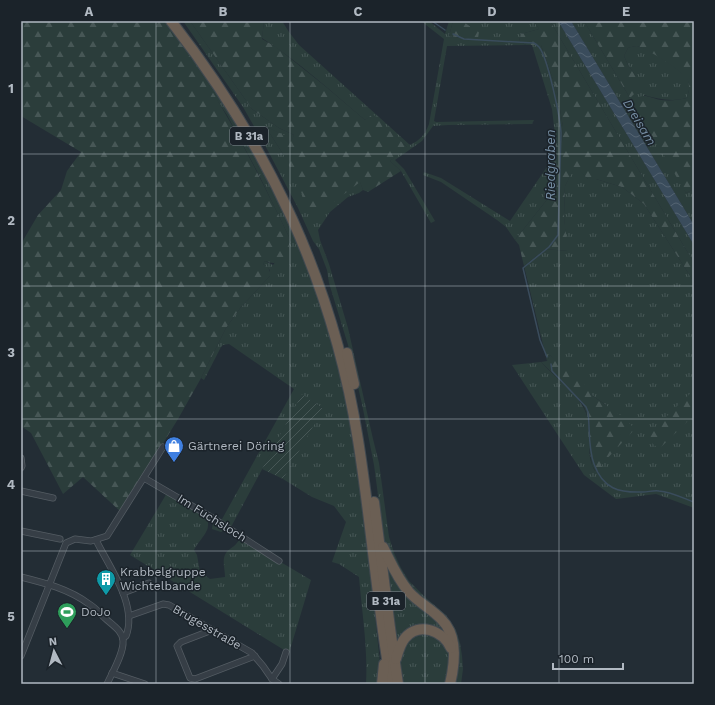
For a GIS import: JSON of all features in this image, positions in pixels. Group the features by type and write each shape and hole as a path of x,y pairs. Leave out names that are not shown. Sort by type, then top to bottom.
{"highway":[{"name":"B 31a","path":"171,21 225,96 258,151 292,217 322,293 348,384 358,439 390,660 398,684"},
{"name":"B 31a","path":"180,21 229,91 265,149 288,193 314,252 333,305 351,369 364,440 379,540 391,684"},
{"path":"379,540 404,586 444,622 452,639 454,664 450,684"},
{"path":"382,684 390,660 404,639 414,631 422,629 431,630 442,636 447,641 453,653"}],"street":[{"path":"21,656 66,543 75,538 86,541 96,540 107,536 163,447"},
{"path":"21,459 21,468"},
{"name":"Im Fuchsloch","path":"144,478 211,517 279,561"},
{"path":"21,491 53,498"},
{"path":"21,531 60,539"},
{"path":"96,540 127,603 129,616 128,630 126,636 123,638"},
{"path":"21,577 63,589 89,604 118,630 123,638 123,647 107,684"},
{"path":"123,593 149,583"},
{"name":"Brugesstraße","path":"129,616 163,604 169,605 252,653 272,679 279,684"},
{"path":"210,629 207,632 181,642 177,646 190,678 195,679 255,656"},
{"path":"272,679 282,664 286,652"},
{"path":"112,673 145,684"}],"green space":[{"path":"21,21 164,21 188,54 226,115 260,178 291,241 282,259 276,263 265,261 263,264 269,269 270,276 241,307 226,328 200,380 178,419 121,512 83,477 63,494 31,433 21,426 21,244 38,215 61,190 67,171 81,152 21,116"},
{"path":"164,21 168,21 195,57 269,177 324,307 346,391 370,556 380,663 380,684 366,684 365,644 359,577 339,564 332,562 346,522 334,506 312,497 283,479 322,408 302,395 231,527 221,521 294,389 229,344 221,347 204,380 201,378 226,328 241,307 270,276 270,270 263,264 265,261 273,265 291,241 258,173 227,115"},
{"path":"183,21 190,21 252,109 279,128 294,135 292,140 265,126 285,157 345,192 360,181 363,190 348,197 330,212 318,230 320,240 329,264 348,328 379,463 389,537 394,553 409,581 446,615 456,630 462,656 463,669 461,684 453,684 453,636 412,592 387,550 384,540 374,465 362,404 348,345 329,283 327,270 319,249 313,241 298,208 243,107"},
{"path":"190,21 264,21 262,39 276,47 365,120 373,114 408,148 390,161 401,171 368,192 363,190 360,182 314,217 312,216 285,157 265,126 292,139 294,135 279,128 252,109"},
{"path":"264,21 282,21 299,45 410,145 422,137 429,124 444,39 421,21 429,21 445,34 449,21 453,21 449,36 468,39 471,27 464,21 534,21 539,29 521,34 519,41 526,45 447,46 434,121 534,120 532,124 433,126 422,141 395,160 404,169 435,221 431,223 401,171 390,161 407,147 373,115 365,120 302,67 262,38"},
{"path":"453,21 464,21 479,32 478,38 468,39 449,36"},
{"path":"534,21 550,21 694,263 694,282 644,204 622,187 596,179 588,179 575,167 565,186 564,217 568,251 545,249 524,266 519,245 515,240 557,187 553,158 556,144 562,143 563,127 557,91 541,45 526,45 519,41 521,34 539,29"},
{"path":"550,21 558,21 694,245 694,263"},
{"path":"571,21 584,21 630,98 636,76 628,65 624,56 630,47 642,47 665,60 680,71 688,80 689,90 687,98 666,100 644,95 686,193 692,190 694,186 694,225"},
{"path":"584,21 694,21 694,186 692,190 686,193 632,101 643,96 661,100 687,98 689,90 688,81 673,66 642,48 637,46 631,47 628,48 624,56 628,65 636,76 639,89 630,98"},
{"path":"532,45 541,45 557,91 563,127 562,143 556,144 552,109"},
{"path":"553,158 557,187 515,240 506,227 497,220 441,182 423,175 424,172 441,178 510,221"},
{"path":"575,166 588,179 596,179 622,187 644,204 694,282 694,508 656,494 616,499 584,475 512,365 541,362 566,386 583,406 589,427 590,457 595,471 601,466 606,405 590,394 550,355 547,361 524,266 545,249 567,251 564,217 565,186"},
{"path":"550,355 589,388 590,394 623,417 635,429 601,465 604,470 599,477 592,465 589,447 587,414 582,402 541,362 547,361"},
{"path":"694,390 694,415 659,449 645,437"},
{"path":"302,394 323,409 283,479 262,469"},
{"path":"167,493 209,517 207,530 194,550 197,555 200,572 210,579 225,577 225,555 239,540 224,530 221,532 212,529 213,522 311,580 289,653 130,555"},
{"path":"385,556 449,634 421,628 396,653"},
{"path":"422,632 442,639 451,656 448,684 404,684 401,668 401,653 403,647 413,636"}],"water":[{"name":"Dreisam","path":"558,21 571,21 694,225 694,245"}],"waterway":[{"name":"Riedgraben","path":"432,21 445,30"},
{"name":"Riedgraben","path":"453,34 464,39 534,43 539,47 550,75 561,133 558,235 549,247 523,268 540,340 547,357"},
{"name":"Riedgraben","path":"551,364 552,371 586,407 588,412 592,458 602,479 607,484 613,488 626,492 663,492 677,495 694,502"}],"place":[{"name":"Gärtnerei Döring","path":"174,463"},
{"name":"Krabbelgruppe Wichtelbande","path":"106,596"},
{"name":"DoJo","path":"67,629"}]}
